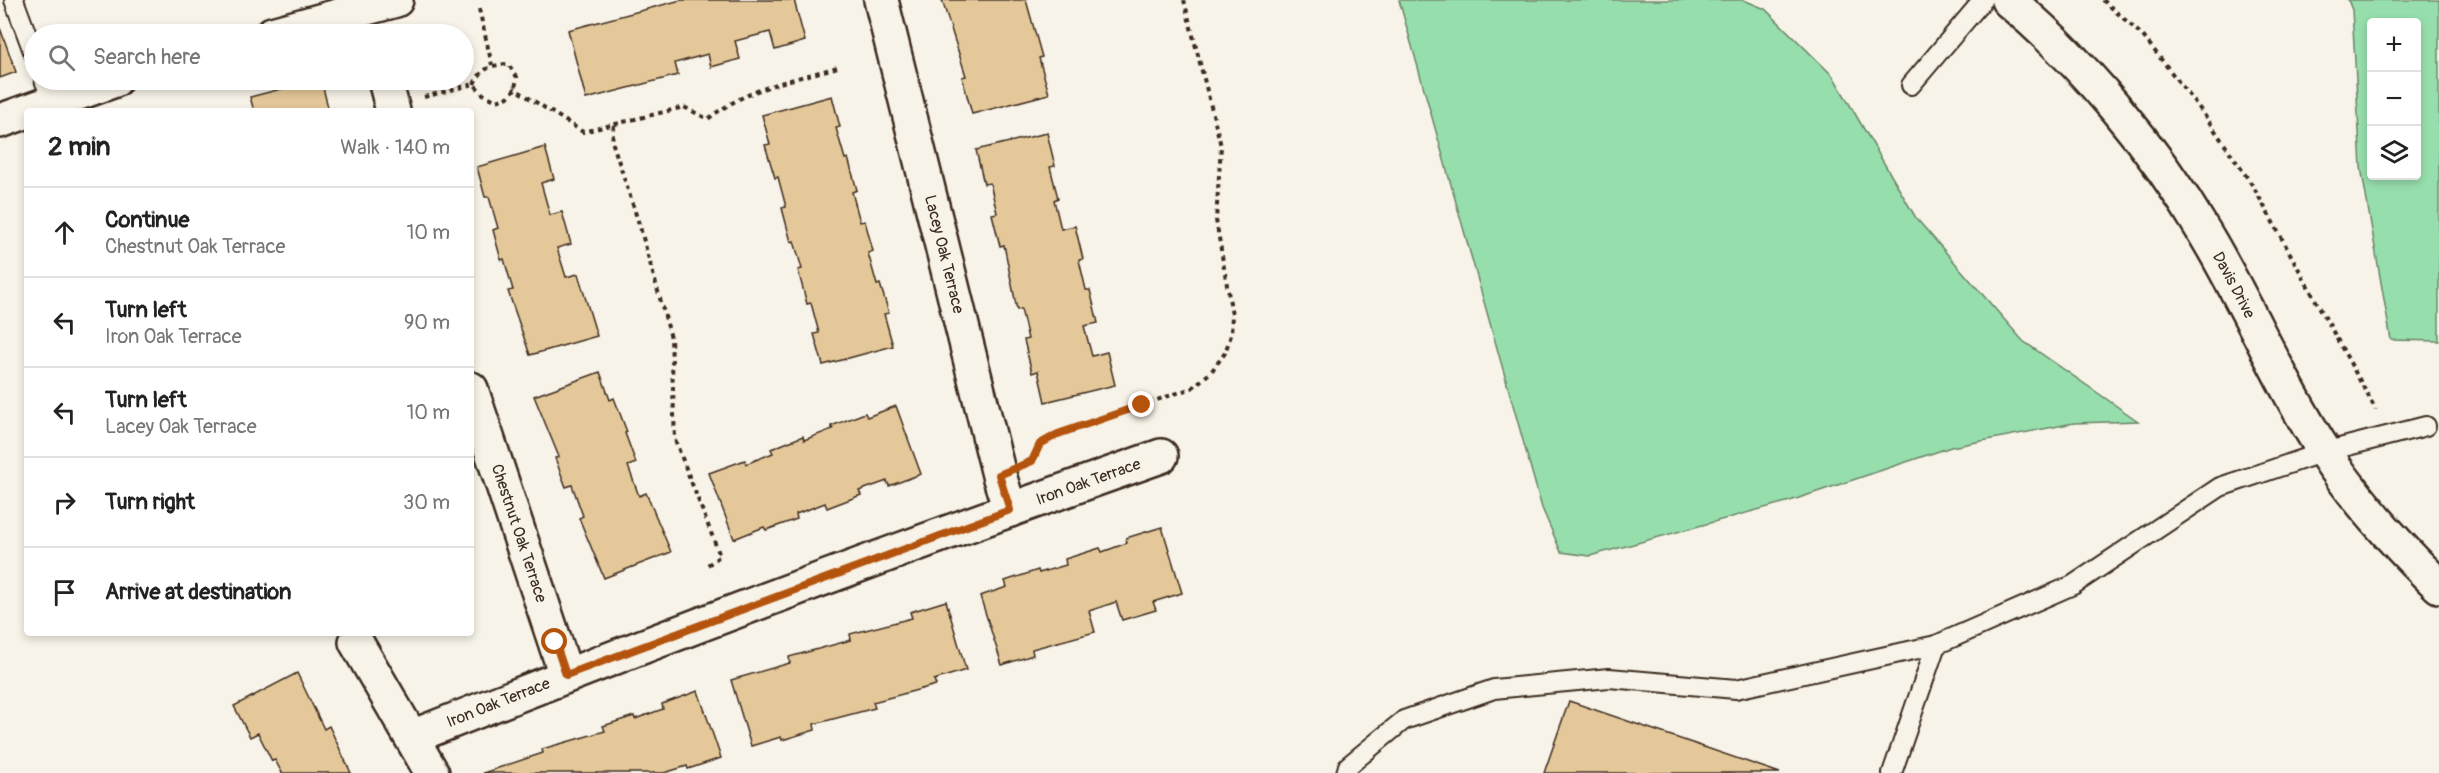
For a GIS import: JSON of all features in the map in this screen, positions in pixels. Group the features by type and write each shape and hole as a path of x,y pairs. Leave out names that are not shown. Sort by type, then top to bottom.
{"street":[{"name":"Lacey Oak Terrace","path":"881,0 999,475 1010,510"},
{"name":"Davis Drive","path":"2008,0 2037,24 2102,94 2149,150 2204,231 2325,452 2406,553 2439,586"},
{"path":"317,24 375,11"},
{"path":"0,121 49,90"},
{"path":"388,90 392,108"},
{"name":"Chestnut Oak Terrace","path":"474,398 566,675"},
{"name":"Iron Oak Terrace","path":"412,737 566,675 1161,456"},
{"path":"356,642 432,773"}],"lane":[{"path":"14,0 24,27"},
{"path":"1911,85 1983,0"},
{"path":"1346,773 1348,766 1404,720 1494,689 1608,678 1736,689 1936,645 2073,585 2220,488 2325,452 2426,426"},
{"path":"1892,773 1936,645"}],"path":[{"path":"999,475 1032,461 1040,444 1058,434 1192,388 1210,372 1225,353 1231,335 1232,315 1215,220 1221,146 1184,0"},
{"path":"2103,0 2143,36 2203,113 2253,186 2390,434"},
{"path":"479,9 492,65"},
{"path":"508,64 517,77 515,89 508,97 497,101 483,94 474,84 479,73 492,65 508,64"},
{"path":"515,89 583,132 684,107 708,119 727,105 753,91 838,67"},
{"path":"423,97 450,90"},
{"path":"614,124 612,141 640,227 671,338 675,440 720,556 705,567"}],"green space":[{"path":"1399,0 1744,0 1765,9 1833,76 1916,218 2023,341 2138,421 2074,423 1951,447 1790,501 1590,556 1561,552 1542,508"},
{"path":"2348,0 2439,0 2439,341 2391,340 2361,167 2352,10"}],"building":[{"path":"681,0 794,0 805,41 775,50 770,32 735,41 740,59 711,67 708,54 675,63 678,75 586,99 568,30"},
{"path":"942,0 1026,0 1042,57 1039,58 1049,94 972,114 962,77 966,76"},
{"path":"0,28 16,72 0,78"},
{"path":"277,90 324,90 328,108 253,108 250,97"},
{"path":"832,96 840,127 836,128 857,190 852,192 860,222 865,221 873,251 868,253 877,285 880,284 889,313 884,314 893,346 823,365 814,334 819,333 811,303 807,304 798,270 802,269 794,241 791,242 782,208 786,207 778,177 775,178 765,145 770,144 762,115"},
{"path":"1047,133 1055,166 1050,167 1058,198 1054,200 1061,229 1075,226 1083,259 1079,260 1086,290 1090,290 1098,323 1084,326 1092,356 1107,352 1115,385 1045,402 1038,371 1032,373 1024,340 1028,339 1021,309 1017,310 1004,245 1000,246 992,214 997,213 990,183 984,184 976,150"},
{"path":"545,147 554,179 541,183 550,215 562,212 571,244 557,248 566,277 578,274 597,336 530,355 508,291 513,290 504,259 501,260 493,230 498,228 489,197 485,197 477,167"},
{"path":"600,372 610,400 614,398 627,432 625,433 636,463 628,466 639,496 646,493 671,552 604,578 579,518 583,516 572,485 566,487 555,458 559,457 534,396"},
{"path":"896,406 921,474 889,486 887,481 859,491 861,495 827,508 825,503 796,514 797,519 766,530 764,527 734,539 709,473 745,460 746,464 773,453 771,449 803,436 804,440 833,429 831,426 865,413 867,417"},
{"path":"1162,527 1182,593 1153,602 1156,610 1122,620 1116,602 1089,611 1095,632 1032,649 1033,655 1002,665 980,596 1007,587 1005,581 1038,570 1039,573 1066,565 1065,559 1100,548 1102,552 1127,543 1126,538"},
{"path":"946,601 966,670 934,680 936,685 873,702 875,708 814,724 815,730 751,746 731,680 790,663 789,657 851,640 850,634 912,618 910,612"},
{"path":"297,673 324,729 329,726 351,773 282,773 275,760 272,761 258,733 250,737 234,706"},
{"path":"698,691 721,758 688,769 687,766 664,773 483,773 543,753 542,749 605,731 603,726 634,716 635,719 663,709 662,704"},
{"path":"1569,701 1780,773 1544,773"}],"route":[{"path":"555,642 566,675 1010,510 999,475 1032,461 1040,444 1058,434 1142,405"}]}
